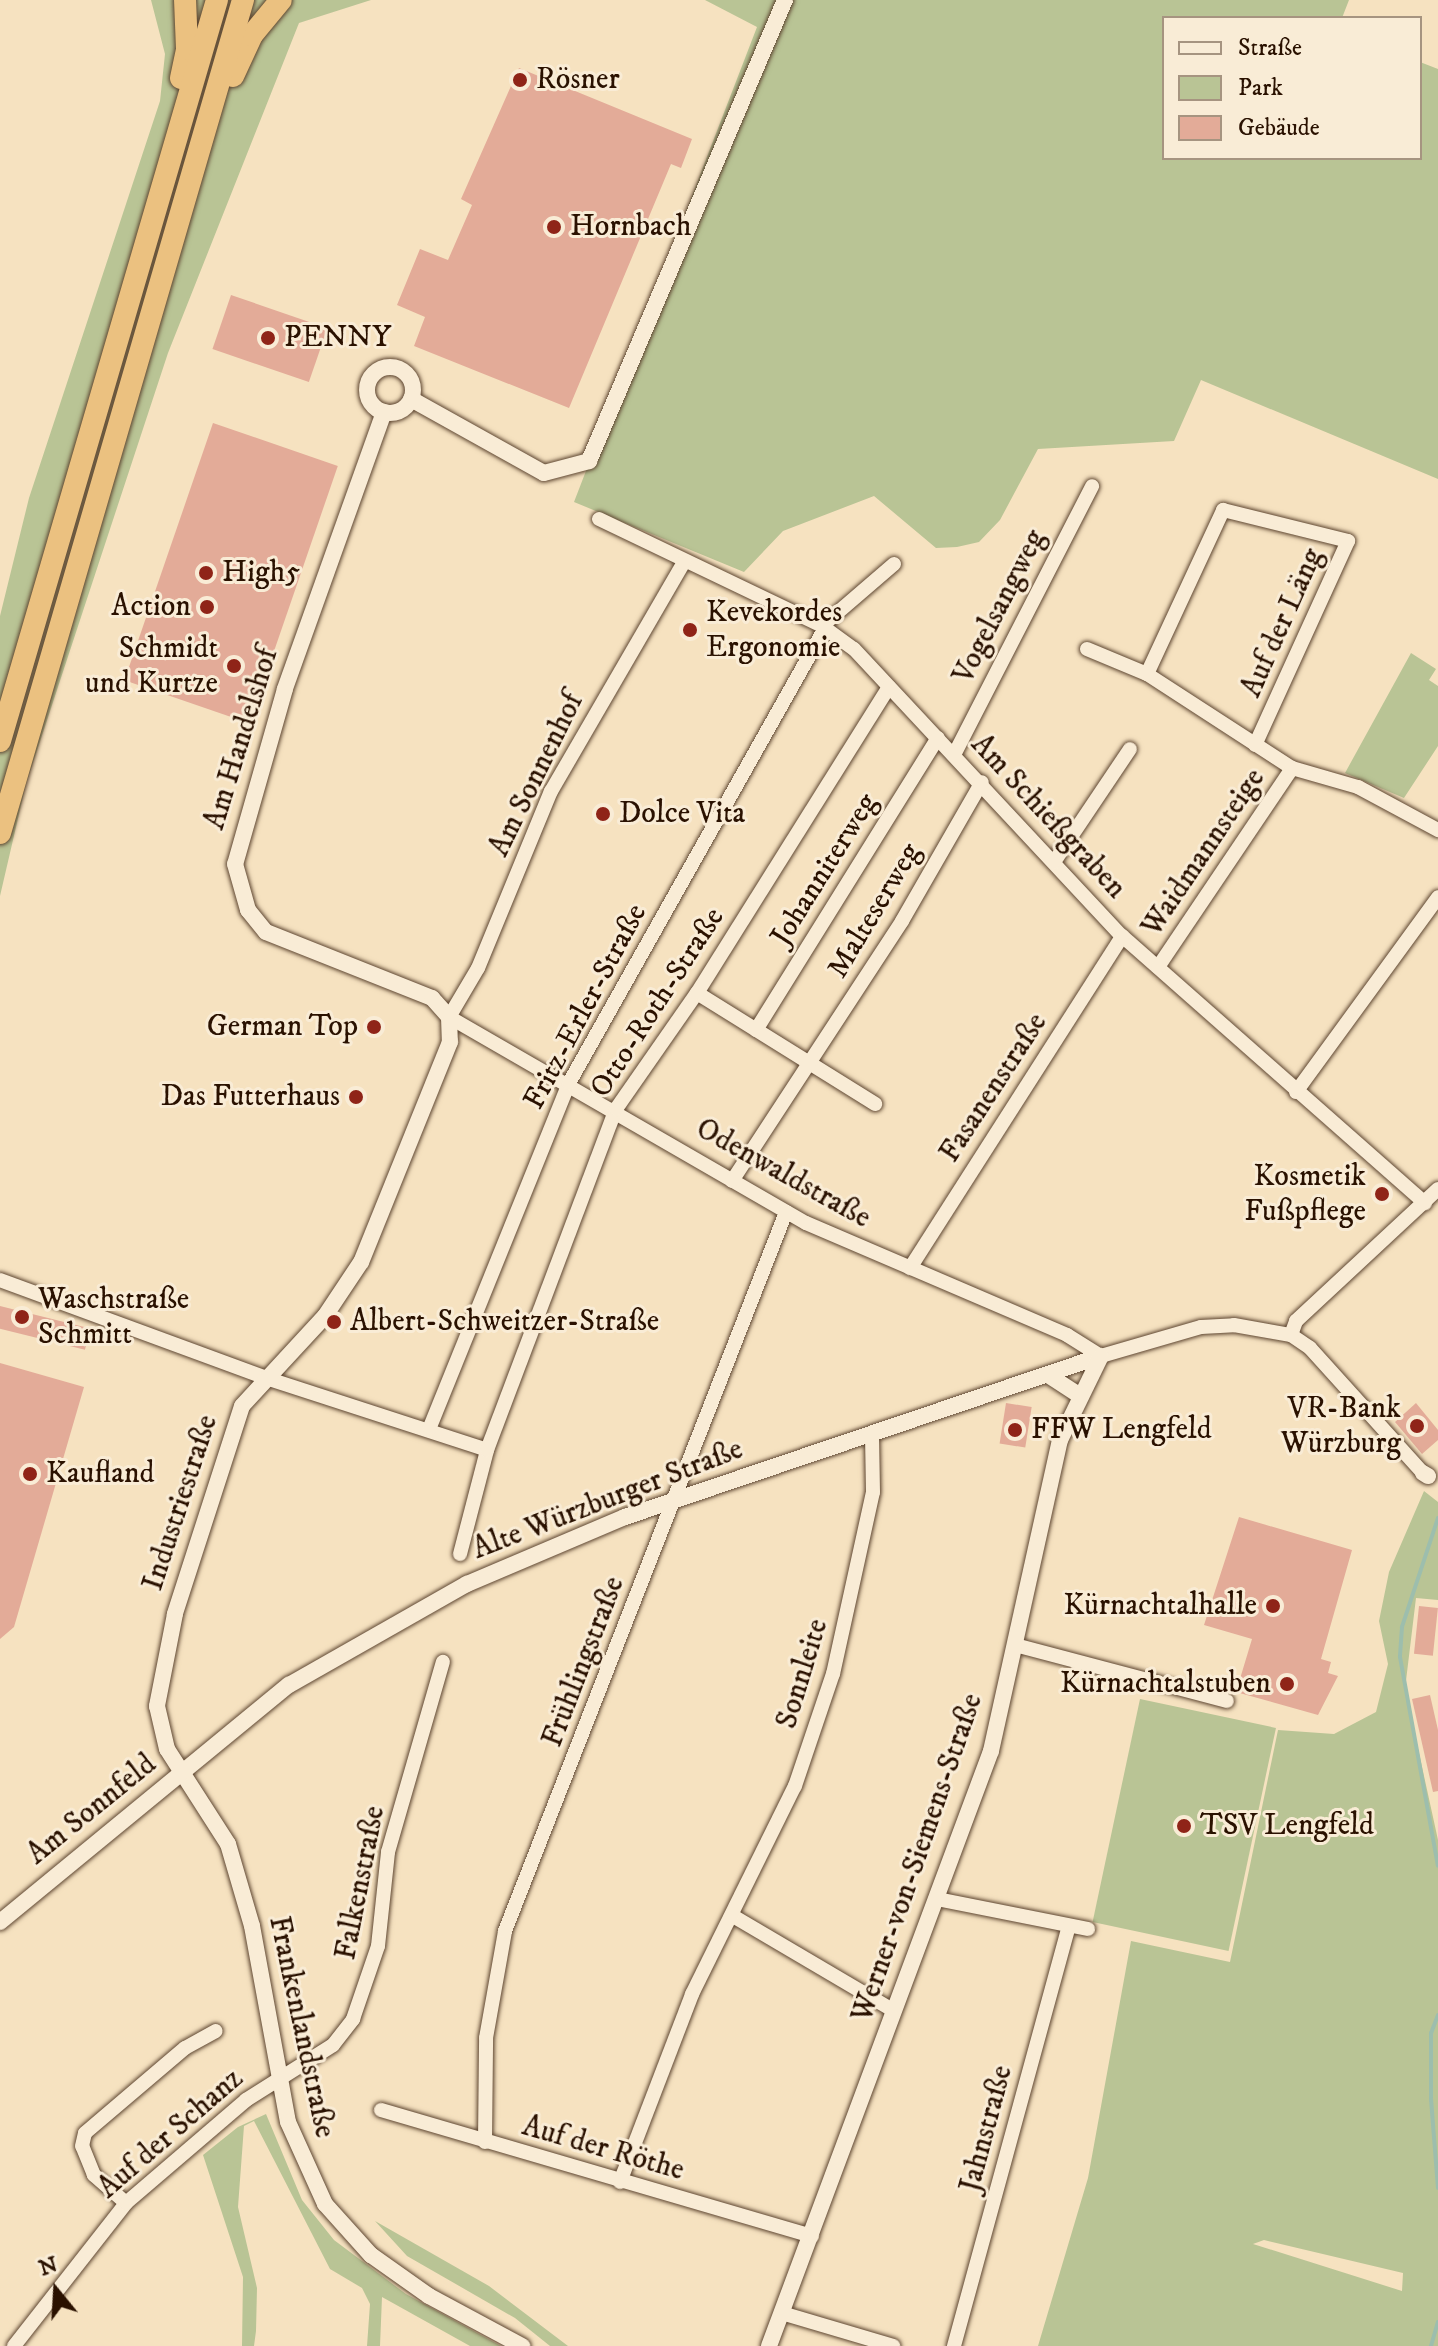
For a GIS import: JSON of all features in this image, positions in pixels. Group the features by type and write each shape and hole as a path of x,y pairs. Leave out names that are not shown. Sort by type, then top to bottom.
{"highway":[{"path":"175,147 187,49 185,0"},
{"path":"0,741 217,0"},
{"path":"0,833 243,0"},
{"path":"209,119 252,35 281,0"}],"street":[{"path":"411,399 544,473 589,461 785,0"},
{"path":"380,368 402,370 410,378 411,399 384,412 368,397 367,386 380,368"},
{"name":"Am Handelshof","path":"384,412 285,689 235,864 248,910 266,932 413,988 449,1017"},
{"name":"Vogelsangweg","path":"955,753 1092,486"},
{"name":"Auf der Läng","path":"1147,674 1223,510 1348,541 1255,745"},
{"name":"Am Schießgraben","path":"599,519 824,627 955,753 1122,936 1425,1203"},
{"name":"Am Sonnenhof","path":"449,1017 478,968 551,791 684,562"},
{"name":"Fritz-Erler-Straße","path":"430,1427 569,1083 824,627 894,564"},
{"name":"Waidmannsteige","path":"1087,649 1147,674 1292,768 1358,787 1438,830"},
{"name":"Otto-Roth-Straße","path":"460,1554 487,1450 616,1109 697,993 889,687"},
{"name":"Johanniterweg","path":"756,1030 938,738"},
{"path":"1054,862 1130,749"},
{"name":"Waidmannsteige","path":"1158,967 1292,768"},
{"name":"Malteserweg","path":"732,1181 902,921 982,782"},
{"path":"1296,1092 1438,897"},
{"name":"Fasanenstraße","path":"910,1268 1122,936"},
{"path":"697,993 875,1104"},
{"name":"Odenwaldstraße","path":"449,1017 616,1109 786,1212 1101,1356"},
{"name":"Industriestraße","path":"183,1772 159,1727 158,1685 242,1406 325,1316 361,1262 450,1042 449,1017"},
{"path":"1291,1335 1296,1321 1438,1189"},
{"name":"Frühlingstraße","path":"485,2142 486,2038 505,1931 670,1502 786,1212"},
{"path":"0,1280 266,1378 430,1427 487,1450"},
{"path":"1101,1356 1201,1327 1234,1325 1291,1335 1310,1348 1430,1477"},
{"name":"Alte Würzburger Straße","path":"183,1772 289,1685 365,1638 546,1548 670,1502 1101,1356"},
{"name":"Werner-von-Siemens-Straße","path":"769,2346 785,2314 991,1751 1019,1646 1042,1510 1079,1395 1101,1356"},
{"path":"1048,1375 1079,1395"},
{"name":"Sonnleite","path":"620,2182 662,2064 795,1786 833,1674 873,1492 872,1433"},
{"path":"1019,1646 1227,1701"},
{"name":"Falkenstraße","path":"277,2076 333,2045 366,1990 378,1946 388,1852 443,1662"},
{"name":"Am Sonnfeld","path":"0,1922 183,1772"},
{"name":"Frankenlandstraße","path":"183,1772 228,1844 252,1926 277,2076 306,2171 325,2204 371,2255 429,2296 522,2346"},
{"path":"937,1899 1088,1929"},
{"path":"733,1916 894,2011"},
{"name":"Jahnstraße","path":"954,2346 1069,1926"},
{"path":"126,2203 94,2175 82,2146 85,2133 185,2048 216,2031"},
{"name":"Auf der Schanz","path":"14,2346 126,2203 277,2076"},
{"name":"Auf der Röthe","path":"381,2110 812,2236"},
{"path":"785,2314 893,2346"}],"green space":[{"path":"151,0 371,0 299,23 168,353 26,784 0,896 0,616 29,498 160,101 165,54"},
{"path":"705,0 1349,0 1343,16 1162,16 1162,160 1422,160 1422,63 1438,69 1438,479 1201,380 1174,441 1038,449 1000,520 979,542 957,547 936,548 874,496 783,531 744,572 574,502 757,27"},
{"path":"1411,653 1436,669 1429,680 1438,686 1438,746 1404,798 1345,773"},
{"path":"1424,1491 1438,1502 1438,1600 1416,1598 1405,1689 1438,1840 1438,2346 1038,2346 1088,2178 1131,1941 1230,1962 1278,1730 1334,1734 1376,1712 1388,1664 1379,1621 1389,1572","holes":["1264,2240 1403,2273 1402,2291 1253,2244"]},
{"name":"TSV Lengfeld","path":"1140,1699 1276,1728 1229,1951 1093,1922"},
{"path":"266,2114 302,2200 334,2240 406,2294 501,2346 470,2346 382,2297 380,2346 367,2346 370,2304 362,2288 330,2269 254,2121 244,2126 238,2207 257,2288 256,2331 254,2346 242,2346 243,2277 203,2155 238,2127"},
{"path":"375,2221 489,2286 568,2346 550,2346 515,2318 407,2256"}],"building":[{"name":"Hornbach","path":"519,68 692,139 681,168 671,164 569,408 414,346 425,317 397,305 420,249 448,260 472,205 461,199"},
{"name":"PENNY","path":"231,295 327,328 309,382 212,349"},
{"path":"213,423 338,466 249,723 124,680"},
{"name":"Waschstraße Schmitt","path":"0,1306 90,1328 85,1350 0,1329"},
{"name":"Kaufland","path":"0,1363 84,1387 14,1627 0,1639"},
{"name":"FFW Lengfeld","path":"1006,1403 1032,1407 1025,1448 1000,1443"},
{"name":"VR-Bank Würzburg","path":"1416,1403 1438,1430 1438,1440 1422,1454 1395,1422"},
{"name":"Kürnachtalhalle","path":"1239,1517 1352,1550 1321,1659 1331,1662 1328,1673 1338,1676 1318,1715 1236,1692 1252,1639 1204,1625"},
{"path":"1419,1606 1438,1608 1433,1656 1414,1654"},
{"path":"1430,1695 1438,1730 1438,1791 1433,1792 1412,1699"}],"waterway":[{"path":"1438,1518 1402,1627 1400,1657 1438,1866"},
{"path":"1438,2015 1431,2033 1431,2099 1438,2188"},
{"path":"1431,2346 1438,2322"}],"place":[{"name":"Rösner","path":"520,80"},
{"name":"Hornbach","path":"554,227"},
{"name":"PENNY","path":"268,338"},
{"name":"High5","path":"206,573"},
{"name":"Action","path":"207,607"},
{"name":"Kevekordes Ergonomie","path":"690,630"},
{"name":"Schmidt und Kurtze","path":"234,666"},
{"name":"Dolce Vita","path":"603,814"},
{"name":"German Top","path":"374,1027"},
{"name":"Das Futterhaus","path":"356,1097"},
{"name":"Kosmetik Fußpflege","path":"1382,1194"},
{"name":"Waschstraße Schmitt","path":"22,1317"},
{"name":"Albert-Schweitzer-Straße","path":"334,1322"},
{"name":"VR-Bank Würzburg","path":"1417,1426"},
{"name":"FFW Lengfeld","path":"1015,1430"},
{"name":"Kaufland","path":"30,1474"},
{"name":"Kürnachtalhalle","path":"1273,1606"},
{"name":"Kürnachtalstuben","path":"1287,1684"},
{"name":"TSV Lengfeld","path":"1184,1826"}]}
